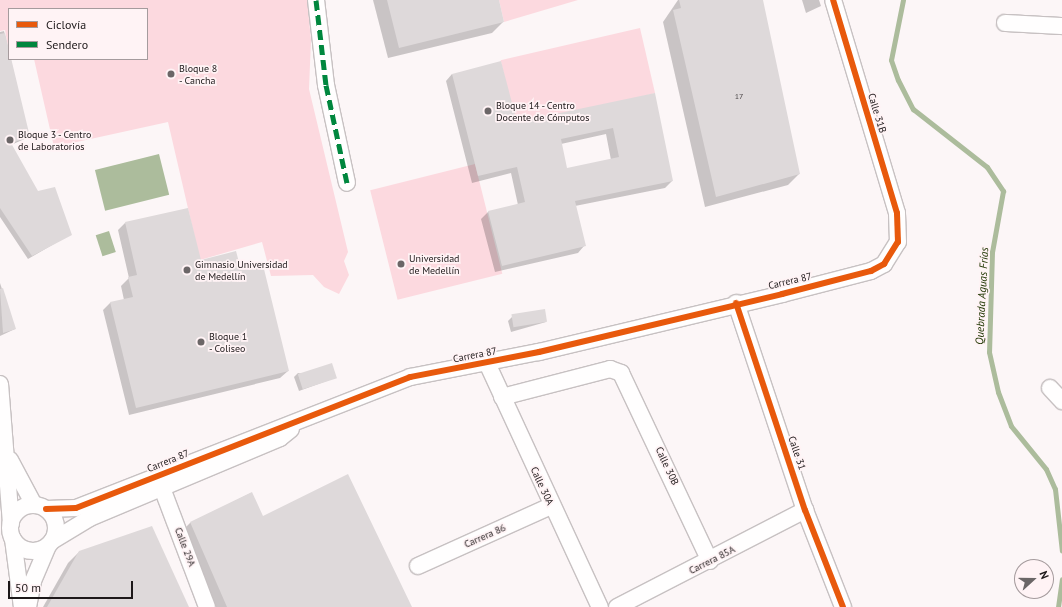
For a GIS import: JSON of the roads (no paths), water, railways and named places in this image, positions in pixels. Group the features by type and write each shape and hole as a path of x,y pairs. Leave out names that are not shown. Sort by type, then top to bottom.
{"street":[{"path":"316,0 326,85 347,183"},
{"name":"Calle 31B","path":"833,0 897,212 898,232"},
{"path":"1005,23 1062,26"},
{"name":"Carrera 87","path":"40,507 76,508 275,428 300,422 390,383 487,363 871,271 893,254 898,232"},
{"name":"Calle 31","path":"736,303 805,510 843,607"},
{"name":"Calle 30A","path":"487,363 600,607"},
{"name":"Calle 30B","path":"502,397 610,369 621,373 710,561"},
{"path":"0,384 12,532 22,607"},
{"path":"1050,388 1062,401"},
{"name":"Carrera 87","path":"50,544 90,518 280,438 300,422"},
{"path":"6,449 40,507 56,527 33,581 28,607"},
{"name":"Calle 29A","path":"162,488 207,607"},
{"name":"Carrera 86","path":"418,566 552,506"},
{"path":"12,532 16,513 40,507"},
{"name":"Carrera 85A","path":"617,607 710,561 805,510"},
{"path":"12,532 29,551 50,544"}],"waterway":[{"name":"Quebrada Aguas Frías","path":"903,0 891,60 898,80 913,109 987,167 1003,191 992,252 989,352 998,392 1011,426 1046,469 1055,489 1062,551"},
{"name":"Quebrada Aguas Frías","path":"1058,607 1062,579"}],"place":[{"name":"Bloque 8 - Cancha","path":"171,74"},
{"name":"Bloque 14 - Centro Docente de Cómputos","path":"488,111"},
{"name":"Bloque 3 - Centro de Laboratorios","path":"10,140"},
{"name":"Universidad de Medellín","path":"401,264"},
{"name":"Gimnasio Universidad de Medellín","path":"187,270"},
{"name":"Bloque 1 - Coliseo","path":"201,342"}]}
